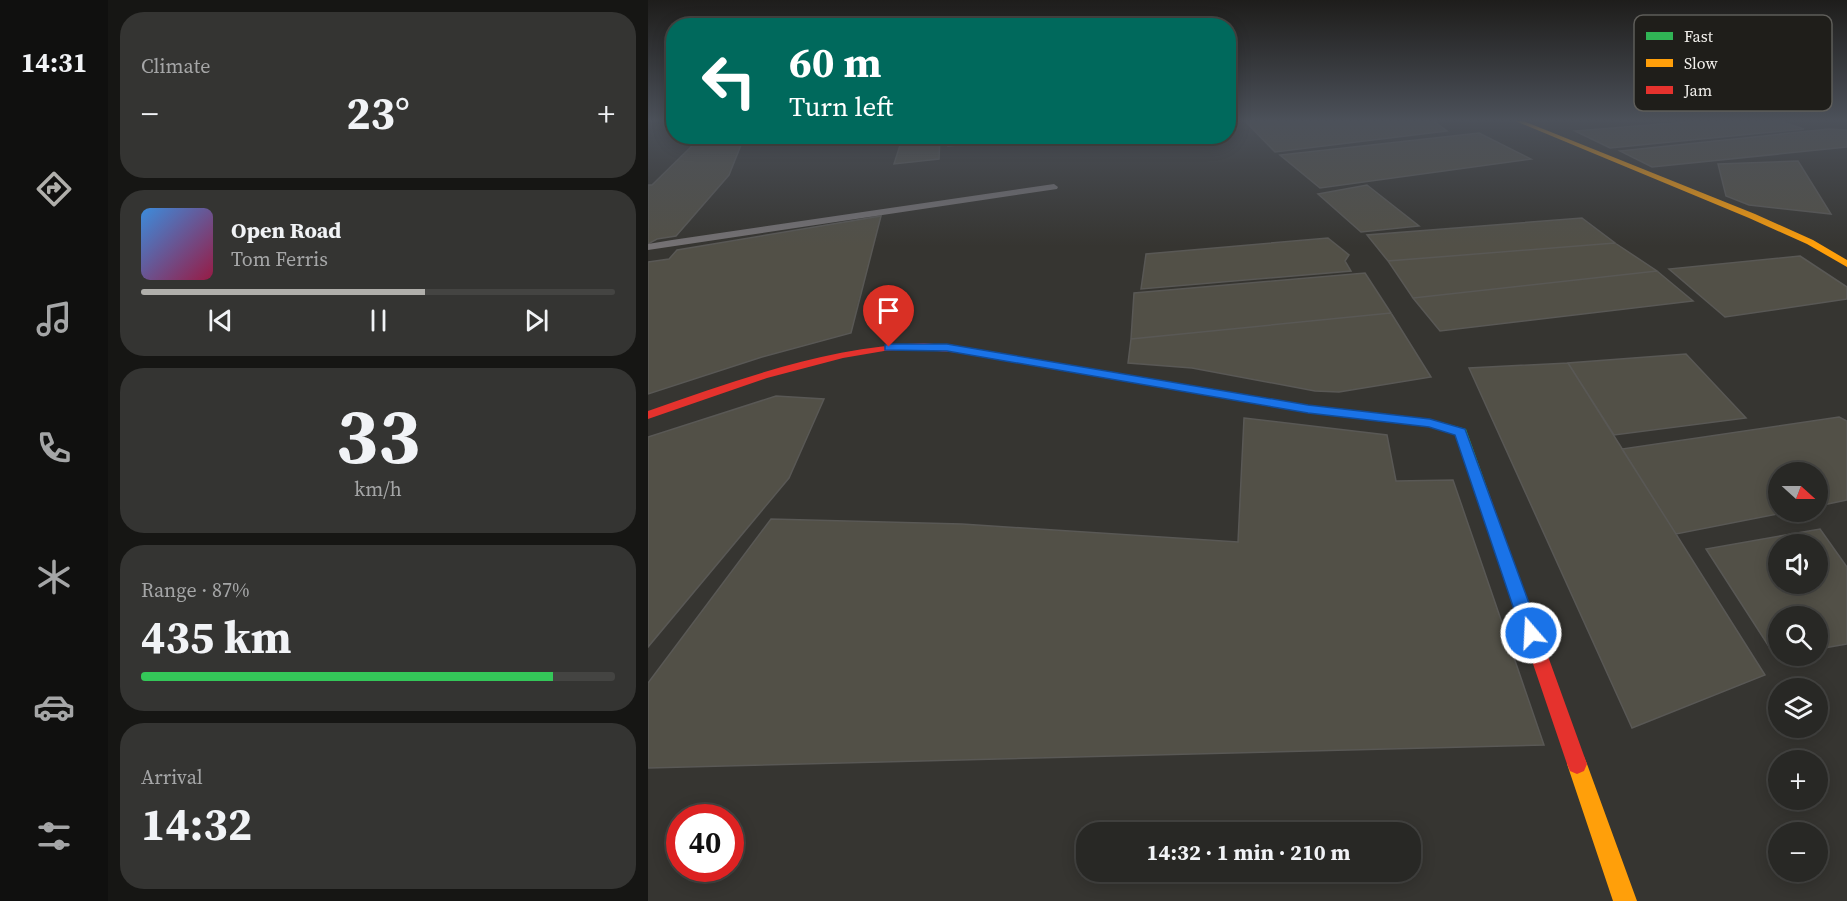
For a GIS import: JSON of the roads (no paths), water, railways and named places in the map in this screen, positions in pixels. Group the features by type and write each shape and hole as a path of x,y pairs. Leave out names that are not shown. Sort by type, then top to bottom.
{"street":[{"path":"1619,162 1752,216 1810,242 1847,264"},
{"path":"648,415 799,364 889,347 947,347 1308,409 1430,423 1461,432 1625,901"}],"lane":[{"path":"648,247 710,235 840,219 995,193 1054,187"}]}
